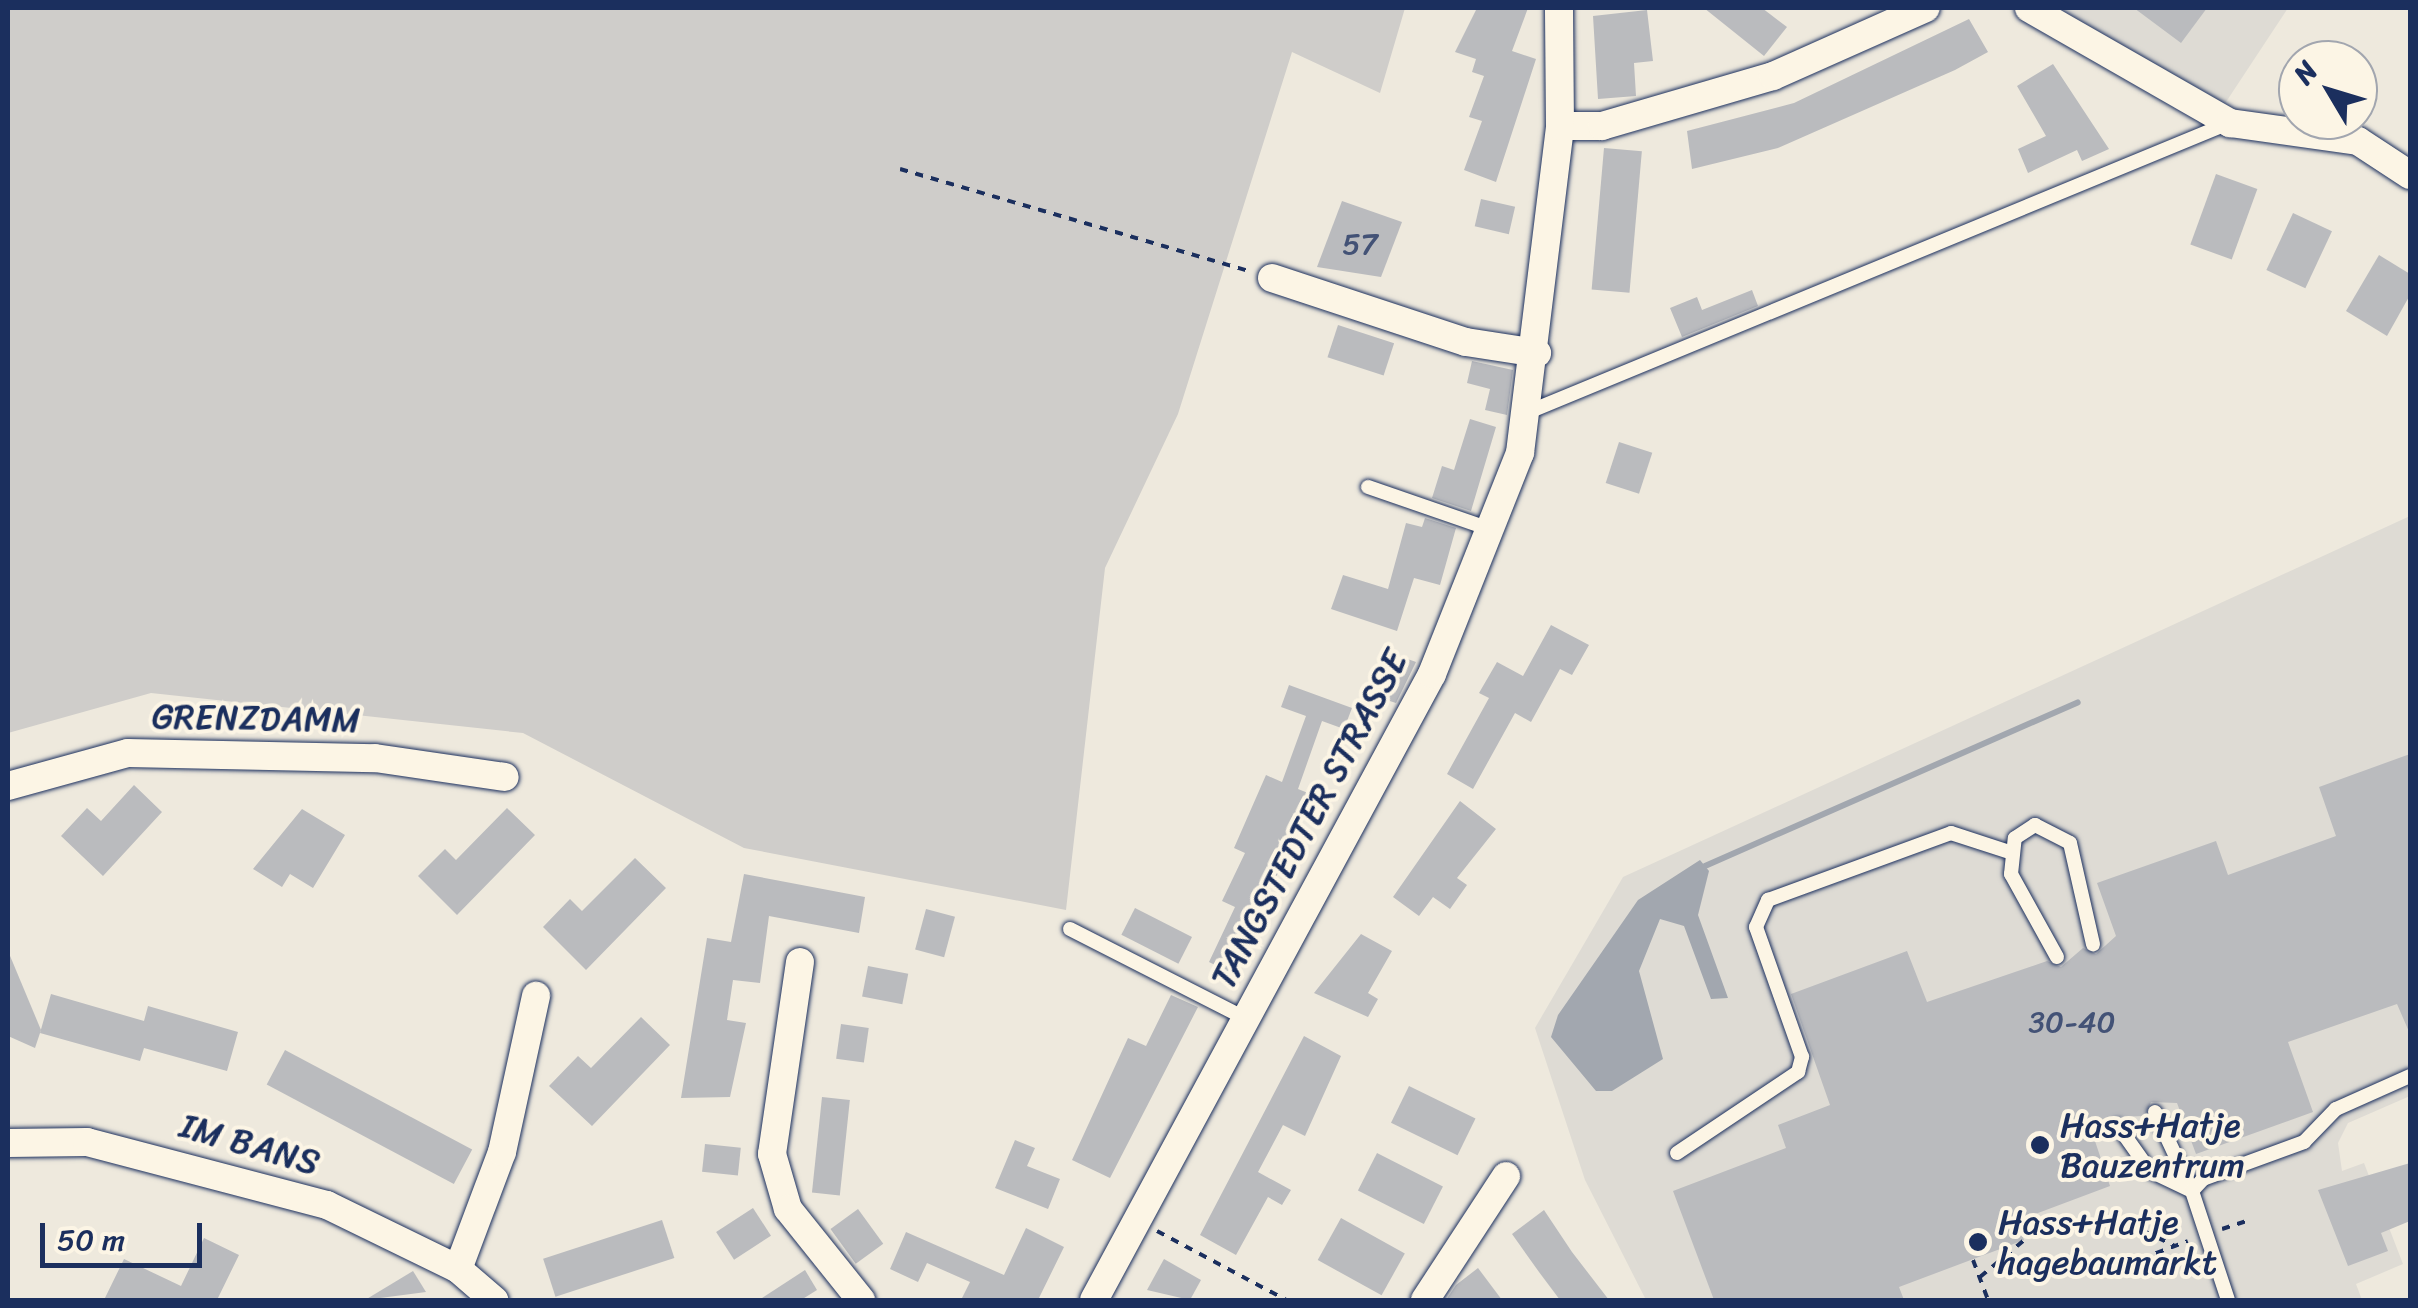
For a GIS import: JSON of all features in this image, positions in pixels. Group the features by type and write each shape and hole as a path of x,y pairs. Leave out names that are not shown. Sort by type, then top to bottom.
{"street":[{"name":"TANGSTEDTER STRASSE","path":"1094,1300 1432,674 1490,529 1526,413 1536,353 1560,126 1559,8"},
{"path":"1560,126 1602,126 1773,76 1926,8"},
{"path":"2028,8 2230,123 2358,141 2410,175"},
{"path":"1272,278 1466,342 1536,353"},
{"name":"GRENZDAMM","path":"8,786 128,753 374,758 506,777"},
{"path":"800,962 772,1154 788,1209 861,1300"},
{"path":"458,1269 502,1152 536,996"},
{"name":"IM BANS","path":"8,1143 88,1142 204,1166 327,1205 458,1269 494,1300"},
{"path":"1425,1300 1506,1176"}],"lane":[{"path":"1526,413 2230,123"},
{"path":"1368,488 1490,529"},
{"path":"2057,957 2011,874 2010,852 2035,825 2070,843 2093,944"},
{"path":"1677,1153 1798,1072 1802,1057 1756,926 1768,900 1951,834 2010,852"},
{"path":"1070,929 1245,1018"},
{"path":"2192,1191 2202,1178 2304,1142 2336,1109 2410,1076"},
{"path":"2155,1112 2192,1191 2228,1300"},
{"path":"2118,1126 2150,1171 2192,1191"}],"path":[{"path":"900,169 1272,278"},
{"path":"1135,1220 1286,1300"},
{"path":"2221,1229 2246,1221"},
{"path":"1980,1277 2041,1226 2129,1224 2175,1246"},
{"path":"2111,1270 2188,1241"},
{"path":"1974,1260 1988,1300"}],"shaded area":[{"path":"8,8 1405,8 1380,93 1292,52 1178,414 1105,568 1066,910 744,848 523,733 151,693 8,733"},
{"path":"2059,8 2288,8 2224,105"},
{"path":"2410,516 2410,1096 2348,1123 2338,1143 2342,1171 2364,1163 2403,1264 2356,1284 2362,1300 1646,1300 1585,1180 1535,1028 1623,877"},
{"path":"1700,860 1709,871 1698,915 1728,998 1711,999 1684,926 1660,919 1639,971 1663,1059 1612,1091 1596,1091 1551,1037 1558,1015 1638,900"}],"building":[{"path":"1477,8 1528,8 1512,51 1536,59 1496,182 1464,170 1482,121 1469,117 1484,76 1472,72 1476,59 1455,52"},
{"path":"1704,8 1762,8 1787,27 1764,56"},
{"path":"2134,8 2207,8 2181,43"},
{"path":"1647,10 1653,61 1634,63 1636,96 1598,99 1593,16"},
{"path":"1969,19 1988,52 1955,70 1778,148 1692,169 1687,131 1794,103"},
{"path":"2053,64 2109,149 2082,161 2077,150 2028,173 2018,149 2046,136 2017,86"},
{"path":"1604,148 1642,151 1629,293 1592,289"},
{"path":"2216,174 2257,189 2232,260 2190,244"},
{"path":"1481,199 1515,207 1509,234 1475,226"},
{"path":"1342,201 1402,222 1381,277 1317,267"},
{"path":"2293,213 2332,231 2305,288 2266,270"},
{"path":"2379,255 2410,274 2410,295 2387,336 2346,311"},
{"path":"1752,290 1758,306 1682,337 1670,308 1697,297 1702,310"},
{"path":"1338,325 1394,343 1384,376 1327,357"},
{"path":"1472,361 1513,370 1507,415 1485,410 1490,389 1467,383"},
{"path":"1470,419 1496,427 1471,511 1432,498 1442,466 1454,470"},
{"path":"1619,442 1652,453 1639,494 1606,483"},
{"path":"1425,518 1456,528 1440,585 1414,578 1397,631 1331,609 1343,575 1388,589 1406,523 1422,527"},
{"path":"1551,625 1589,645 1572,675 1560,669 1531,722 1515,713 1473,789 1447,774 1489,698 1479,693 1497,662 1523,676"},
{"path":"1391,653 1416,662 1396,703 1377,697"},
{"path":"1289,685 1352,708 1344,729 1322,721 1298,789 1308,793 1290,838 1296,841 1242,938 1249,941 1233,974 1209,962 1235,907 1222,901 1245,853 1234,848 1266,775 1282,782 1306,716 1281,707"},
{"path":"2410,754 2410,1034 2397,1004 2288,1042 2313,1112 2196,1154 2177,1103 2151,1102 2145,1116 2113,1117 2093,1135 2110,1186 2017,1221 2024,1240 1899,1287 1904,1300 1714,1300 1673,1191 1786,1148 1778,1125 1830,1105 1791,994 1907,951 1927,1002 2047,961 2061,967 2083,948 2096,954 2116,936 2097,883 2216,841 2228,875 2336,836 2319,787"},
{"path":"134,785 162,812 103,876 61,836 87,808 101,821"},
{"path":"1460,801 1496,829 1457,878 1467,885 1450,909 1433,897 1419,916 1393,897"},
{"path":"507,808 535,835 457,915 418,876 445,849 456,860"},
{"path":"302,809 345,835 313,888 290,874 282,887 253,869"},
{"path":"635,858 666,888 586,970 543,927 570,899 582,911"},
{"path":"744,874 865,897 859,933 769,916 760,983 733,980 727,1020 746,1023 730,1097 681,1098 707,938 731,942"},
{"path":"1135,908 1192,937 1178,964 1121,935"},
{"path":"926,909 955,917 944,957 915,950"},
{"path":"1361,934 1392,951 1368,993 1378,999 1368,1017 1314,993"},
{"path":"8,951 41,1030 35,1048 8,1036"},
{"path":"868,966 908,974 902,1004 862,996"},
{"path":"51,994 144,1021 148,1006 238,1032 227,1071 144,1048 140,1061 40,1033"},
{"path":"1171,995 1198,1007 1110,1178 1072,1160 1128,1038 1146,1046"},
{"path":"641,1017 670,1045 592,1126 549,1086 578,1056 591,1068"},
{"path":"841,1024 869,1028 864,1063 836,1059"},
{"path":"1304,1036 1341,1056 1305,1136 1283,1125 1258,1172 1291,1190 1282,1205 1268,1197 1236,1255 1200,1235"},
{"path":"285,1050 472,1150 454,1184 267,1084"},
{"path":"1409,1086 1476,1118 1458,1155 1391,1123"},
{"path":"822,1097 850,1100 840,1195 812,1192"},
{"path":"1015,1140 1035,1148 1027,1166 1060,1179 1048,1209 995,1188"},
{"path":"705,1144 741,1148 738,1176 702,1172"},
{"path":"1377,1153 1443,1187 1424,1224 1358,1190"},
{"path":"2410,1163 2410,1221 2381,1233 2388,1251 2348,1266 2318,1190"},
{"path":"753,1208 771,1236 734,1260 716,1232"},
{"path":"858,1209 883,1244 856,1264 830,1229"},
{"path":"1544,1210 1609,1300 1560,1300 1539,1272 1512,1234"},
{"path":"1341,1218 1405,1253 1382,1295 1318,1260"},
{"path":"662,1220 674,1258 555,1297 543,1259"},
{"path":"1026,1228 1064,1247 1038,1300 961,1300 970,1282 927,1263 918,1282 890,1269 906,1232 1004,1275"},
{"path":"204,1238 239,1255 217,1300 104,1300 124,1259 181,1286"},
{"path":"1164,1259 1201,1280 1190,1300 1147,1290"},
{"path":"1478,1268 1502,1300 1446,1300 1456,1285"},
{"path":"805,1270 817,1290 801,1300 759,1300"},
{"path":"413,1271 426,1292 365,1300"}],"waterway":[{"path":"1705,866 2078,702"}],"place":[{"name":"Hass+Hatje Bauzentrum","path":"2040,1145"},
{"name":"Hass+Hatje hagebaumarkt","path":"1978,1242"}]}
